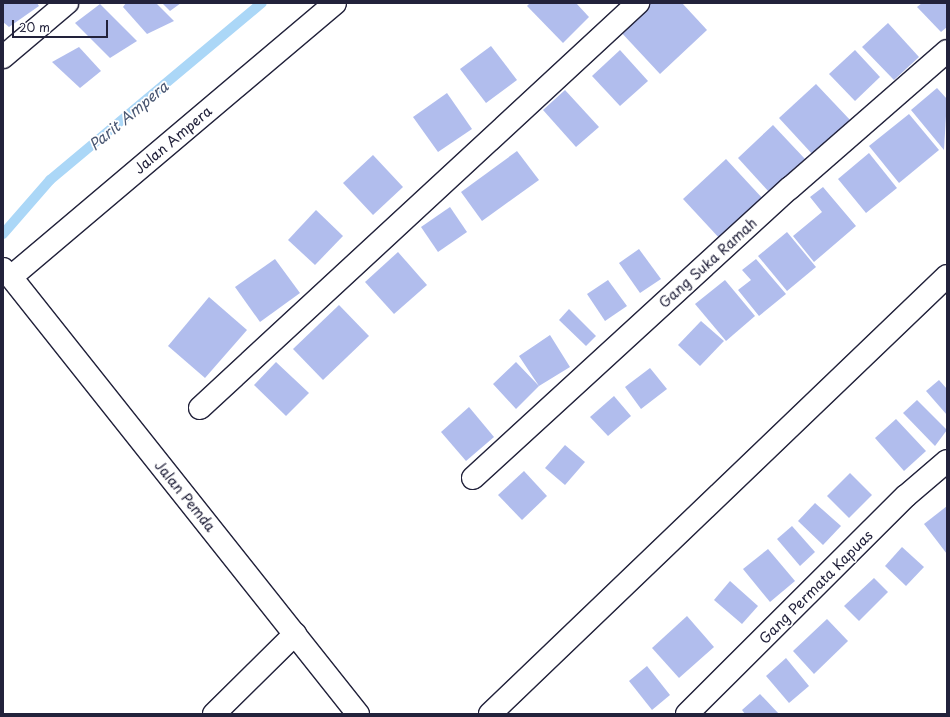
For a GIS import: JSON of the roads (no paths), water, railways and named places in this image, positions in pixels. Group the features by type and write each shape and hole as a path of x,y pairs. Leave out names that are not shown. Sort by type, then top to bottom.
{"street":[{"path":"3,57 67,3"},
{"name":"Jalan Ampera","path":"11,272 36,257 335,3"},
{"path":"200,408 638,3"},
{"name":"Gang Suka Ramah","path":"473,478 790,188 947,51"},
{"name":"Jalan Pemda","path":"11,272 358,714"},
{"path":"490,714 947,276"},
{"name":"Gang Permata Kapuas","path":"687,714 906,496 947,460"},
{"path":"214,714 295,634"}],"waterway":[{"name":"Parit Ampera","path":"3,234 50,180 262,3"}]}
